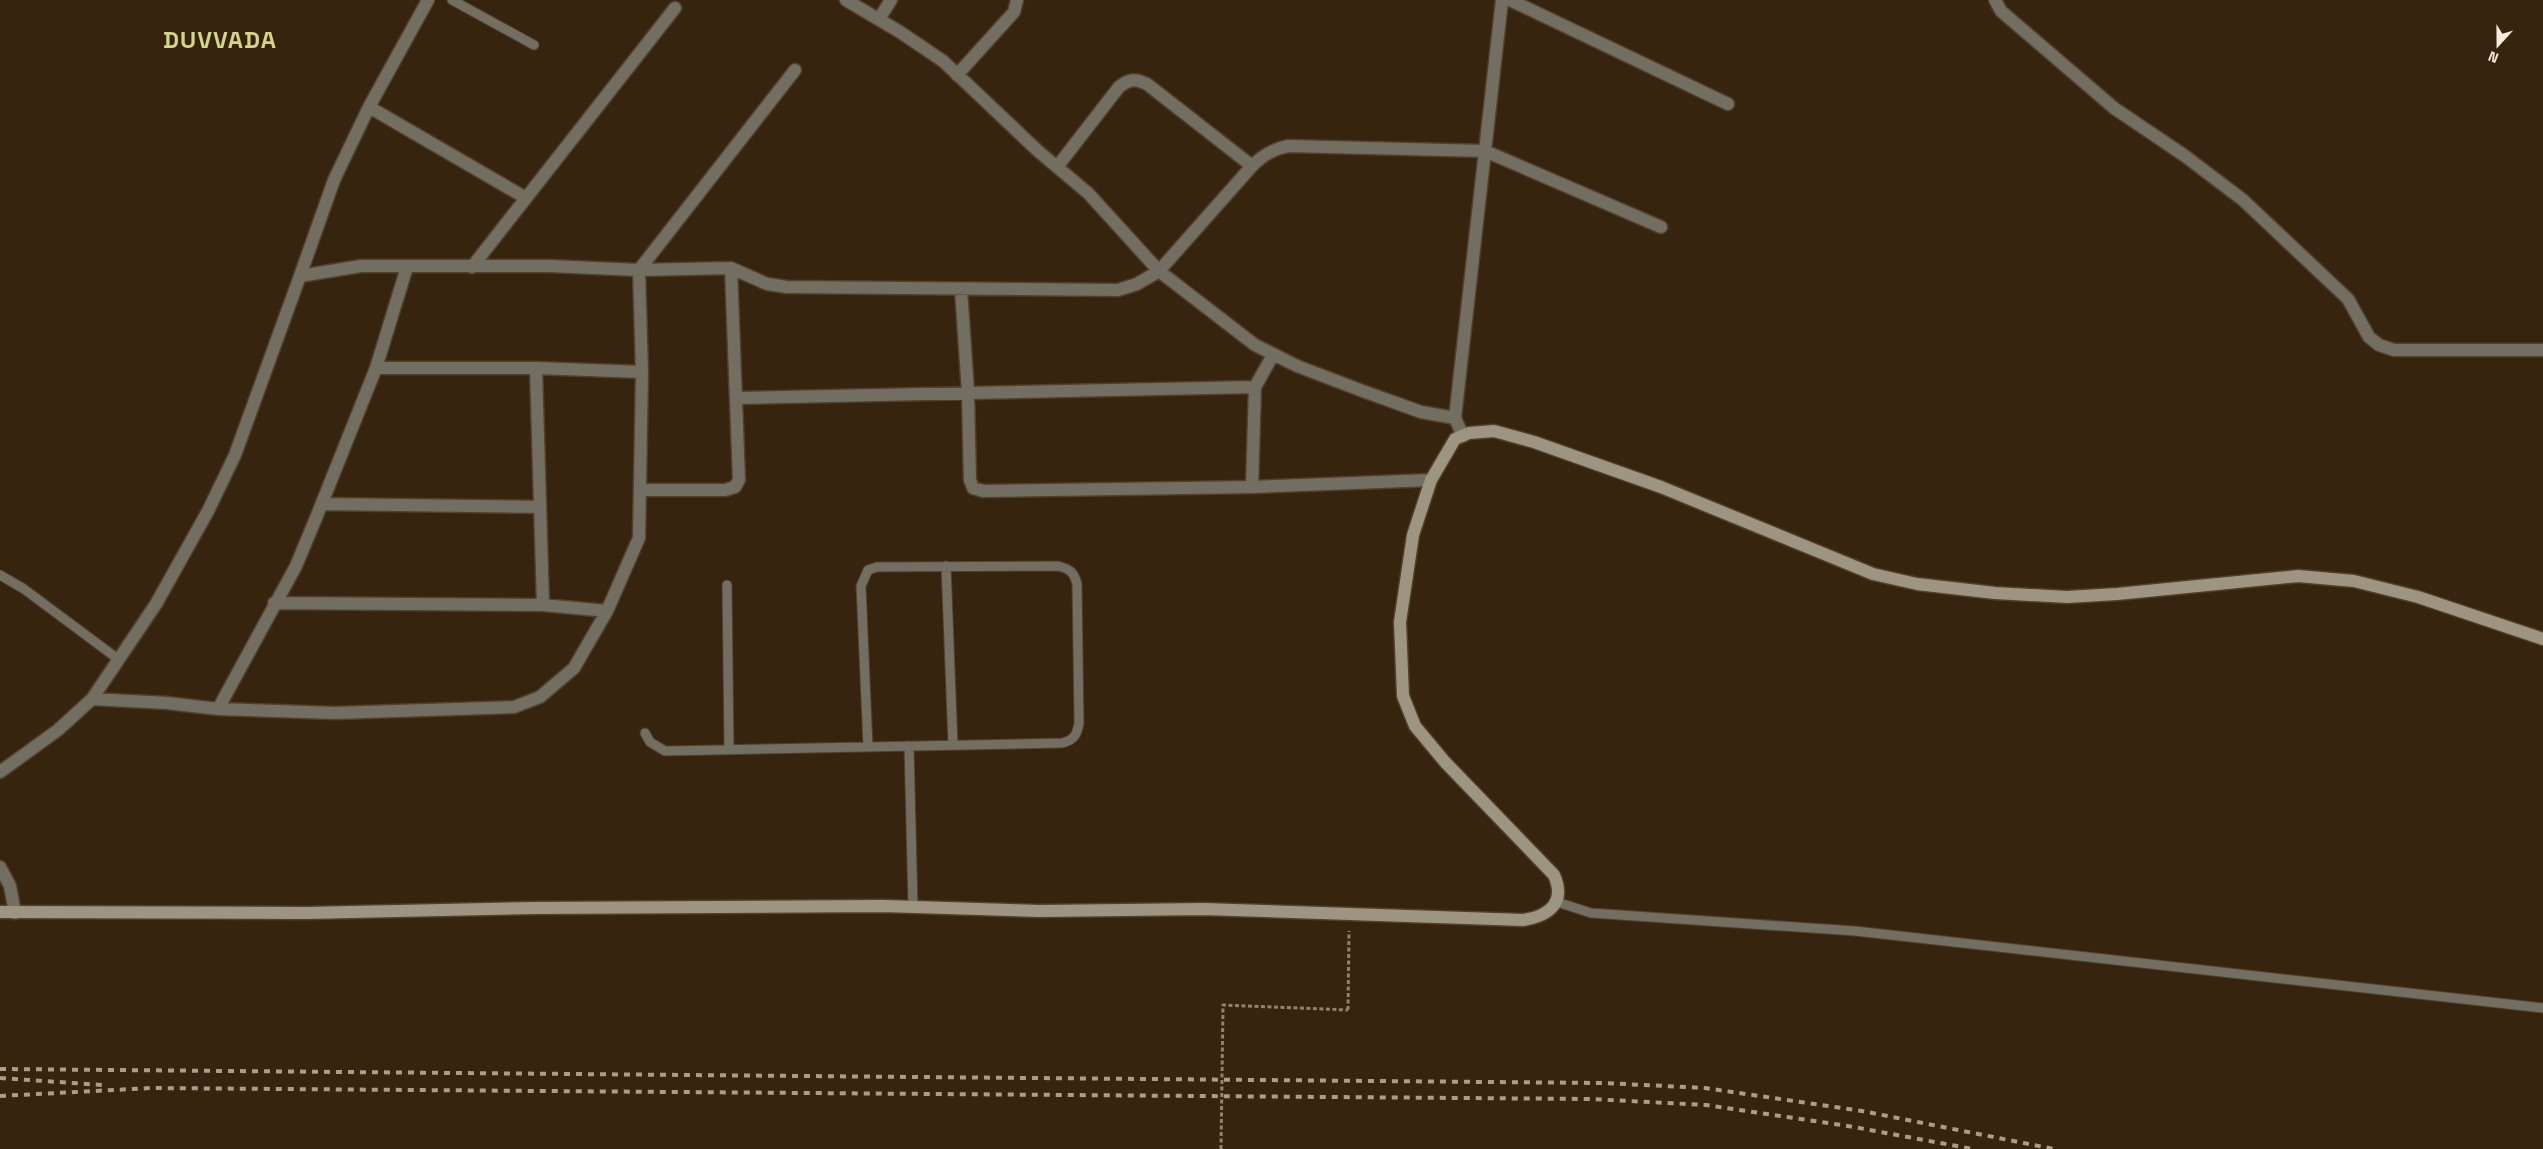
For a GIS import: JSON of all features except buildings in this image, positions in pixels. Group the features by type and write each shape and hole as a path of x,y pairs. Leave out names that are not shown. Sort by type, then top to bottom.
{"street":[{"path":"0,772 58,730 92,699 183,558 235,455 334,180 369,107 428,0"},
{"path":"846,0 943,61 1057,167 1088,193 1159,271 1255,345 1272,355 1421,412 1456,418"},
{"path":"879,19 891,0"},
{"path":"957,75 1014,12 1017,0"},
{"path":"1462,436 1456,418 1502,0"},
{"path":"1510,0 1728,104"},
{"path":"1995,0 2002,11 2114,108 2185,156 2243,200 2348,299 2368,337 2380,345 2394,350 2543,350"},
{"path":"472,267 675,8"},
{"path":"92,699 167,703 218,709 335,713 514,707 540,697 574,668 607,611 639,538 642,372 638,270 795,70"},
{"path":"1057,167 1119,87 1128,80 1137,80 1147,84 1252,166"},
{"path":"369,107 526,198"},
{"path":"300,276 361,266 549,266 638,270 731,268 767,284 788,287 1118,290 1137,284 1159,271 1262,156 1276,148 1288,146 1485,151 1661,227"},
{"path":"218,709 274,603 296,566 376,368 407,266"},
{"path":"640,490 725,490 735,487 739,480 731,268"},
{"path":"961,289 968,392 970,480 973,488 983,491 1252,487 1431,480"},
{"path":"1252,487 1255,387 1272,355"},
{"path":"376,368 536,368 642,372"},
{"path":"536,368 543,606"},
{"path":"737,398 1255,387"},
{"path":"0,912 306,913 733,906 913,907 1040,911 1204,909 1523,920 1537,918 1548,912 1557,902 1560,887 1554,875 1446,762 1416,726 1403,696 1400,622 1412,535 1431,480 1455,439 1468,433 1494,431 1534,442 1661,487 1873,574 1917,584 2066,597 2117,594 2298,576 2354,581 2418,597 2543,639"},
{"path":"322,504 540,507"},
{"path":"274,603 543,606 607,611"},
{"path":"0,867 10,886 16,913"}],"lane":[{"path":"452,0 534,45"},
{"path":"946,566 953,745"},
{"path":"645,733 650,742 665,751 729,750 1062,743 1071,741 1077,732 1079,723 1077,584 1075,574 1068,568 1058,566 877,567 868,570 863,576 862,586 868,747"},
{"path":"0,575 24,589 118,659"},
{"path":"727,585 729,750"},
{"path":"910,746 913,907"},
{"path":"1557,902 1591,913 1855,931 2543,1008"}],"path":[{"path":"1221,1149 1223,1005 1348,1010 1350,914"}],"railway":[{"path":"0,1069 1604,1083 1705,1088 1862,1111 2054,1149"},
{"path":"0,1078 102,1085"},
{"path":"0,1096 151,1088 1591,1099 1706,1105 1848,1126 1973,1149"}],"district":[{"name":"DUVVADA","path":"220,40"}]}
